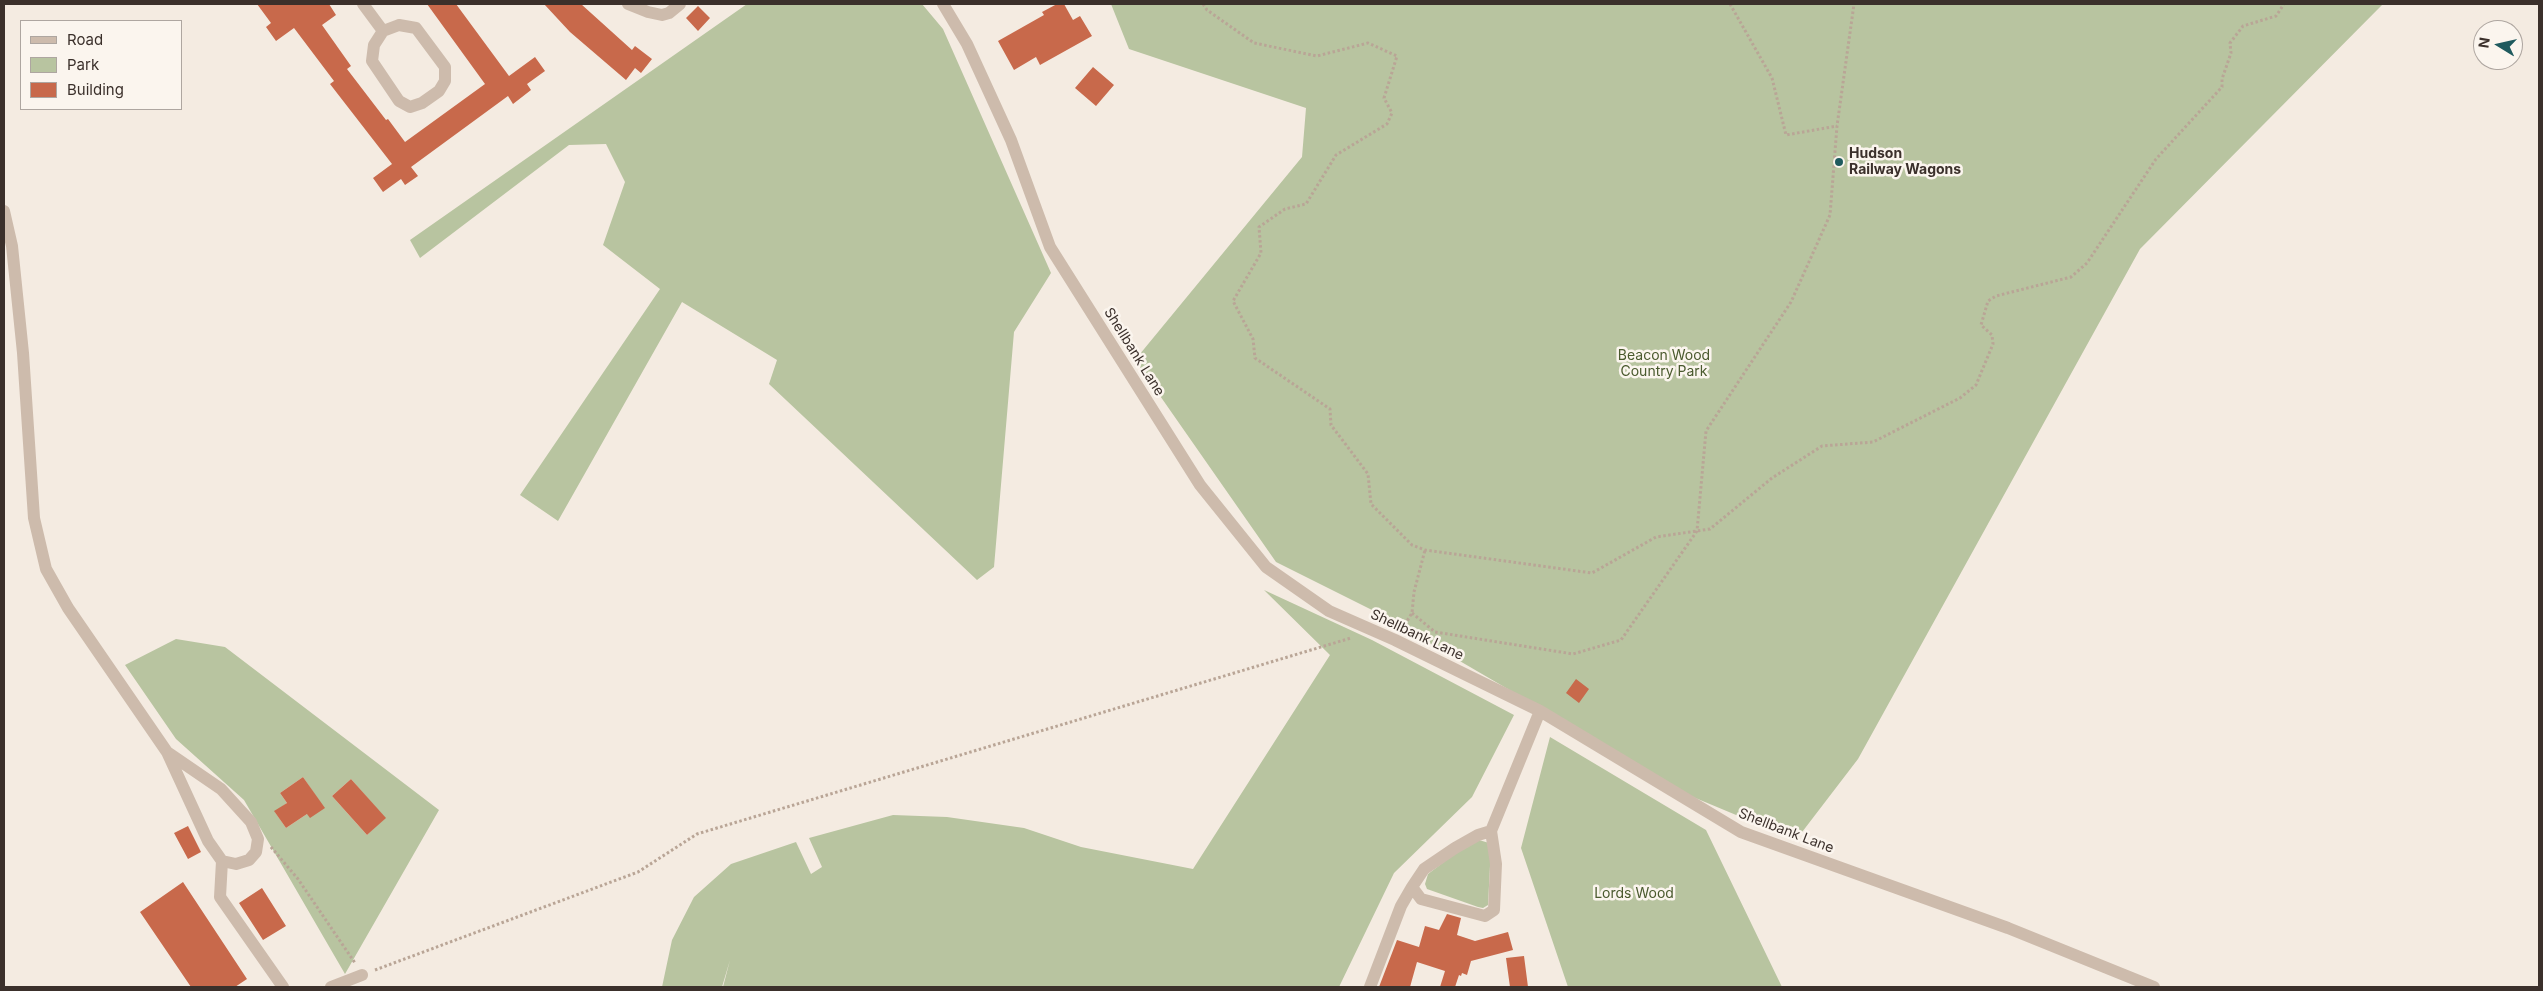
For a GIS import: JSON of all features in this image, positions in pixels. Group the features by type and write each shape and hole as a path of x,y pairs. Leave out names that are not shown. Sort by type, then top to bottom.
{"street":[{"path":"364,4 383,31"},
{"path":"628,4 662,15 669,13 680,4"},
{"name":"Shellbank Lane","path":"942,4 967,44 1011,140 1050,247 1200,484 1266,567 1329,611 1395,640 1540,711 1741,832 2008,928 2154,987"},
{"path":"399,24 416,28 445,67 445,81 439,91 422,104 410,107 398,101 372,61 374,45 383,31 399,24"},
{"path":"4,211 12,246 23,353 34,518 46,569 68,608 167,752 208,841 222,861 220,897 283,987"},
{"path":"1412,887 1421,899 1484,916 1494,910 1496,864 1491,831 1540,711"},
{"path":"167,752 221,789 251,822 258,839 256,852 248,860 236,864 222,861"},
{"path":"1370,987 1401,906 1424,869 1478,835 1491,831"},
{"path":"331,987 362,975"}],"path":[{"path":"1203,4 1207,10 1254,43 1317,56 1368,43 1397,56 1384,98 1392,113 1387,124 1336,155 1306,204 1284,210 1259,227 1261,253 1233,301 1253,339 1256,358 1330,410 1331,425 1368,474 1372,504 1412,545 1425,550 1592,573 1656,537 1710,529 1772,478 1822,446 1873,442 1960,398 1976,385 1993,344 1992,335 1981,326 1988,300 1996,296 2071,277 2087,263 2156,159 2222,87 2222,79 2231,54 2230,43 2242,26 2276,16 2284,4"},
{"path":"1730,4 1772,78 1786,136 1837,126"},
{"path":"1425,550 1414,592 1412,613 1435,632 1573,654 1621,640 1697,531 1706,431 1791,302 1830,215 1837,126 1854,4"},
{"path":"269,843 298,878 362,975 638,872 697,834 1333,644"}],"green space":[{"path":"747,4 922,4 943,29 1051,273 1014,332 994,567 977,580 769,384 777,360 682,302 558,521 520,495 660,289 603,245 625,182 606,144 569,145 420,258 410,240"},
{"name":"Beacon Wood Country Park","path":"1111,4 2383,4 2140,249 1858,759 1796,840 1693,797 1374,611 1276,562 1135,360 1302,157 1306,108 1129,49"},
{"path":"1264,590 1372,640 1514,715 1472,797 1394,873 1339,987 723,987 730,960 722,987 662,987 672,940 694,897 731,864 796,842 811,874 822,867 809,838 893,815 947,817 1024,828 1081,847 1193,869 1330,655"},
{"path":"176,639 225,647 439,810 345,974 244,800 176,739 125,665","holes":["303,777 324,808 307,814 286,828 275,812 287,803 280,793","351,779 385,818 367,835 332,796"]},
{"name":"Lords Wood","path":"1550,737 1706,830 1782,987 1568,987 1521,848"},
{"path":"1479,840 1489,843 1491,847 1488,905 1483,908 1478,907 1427,889 1425,884 1428,874 1461,849"}],"building":[{"path":"257,4 329,4 336,15 322,25 351,66 347,69 405,142 485,84 427,4 456,4 509,76 535,57 545,71 527,84 531,90 513,104 508,96 411,167 418,176 405,185 401,179 383,192 373,178 392,164 330,84 334,81 294,28 276,41 266,27 271,23"},
{"path":"544,4 581,4 632,50 635,46 652,59 641,73 635,68 626,80 570,32"},
{"path":"1057,4 1064,4 1073,20 1080,16 1092,36 1040,65 1036,57 1014,70 998,41 1044,15 1042,12"},
{"path":"698,6 710,18 698,31 686,18"},
{"path":"1093,67 1114,85 1096,106 1075,88"},
{"path":"1576,679 1589,689 1579,703 1566,693"},
{"path":"303,777 325,808 310,818 307,814 286,828 274,811 287,803 280,793"},
{"path":"351,779 386,818 367,835 332,796"},
{"path":"188,826 201,852 188,859 174,833"},
{"path":"183,882 247,979 235,987 191,987 140,912"},
{"path":"262,888 286,926 263,940 239,903"},
{"path":"1447,914 1461,918 1457,935 1475,941 1508,932 1513,950 1471,961 1467,975 1462,973 1461,976 1459,975 1455,987 1440,987 1445,971 1417,962 1410,987 1379,987 1397,940 1419,947 1425,926 1439,930"},
{"path":"1524,956 1528,987 1510,987 1506,958"}],"place":[{"name":"Hudson Railway Wagons","path":"1839,162"}]}
